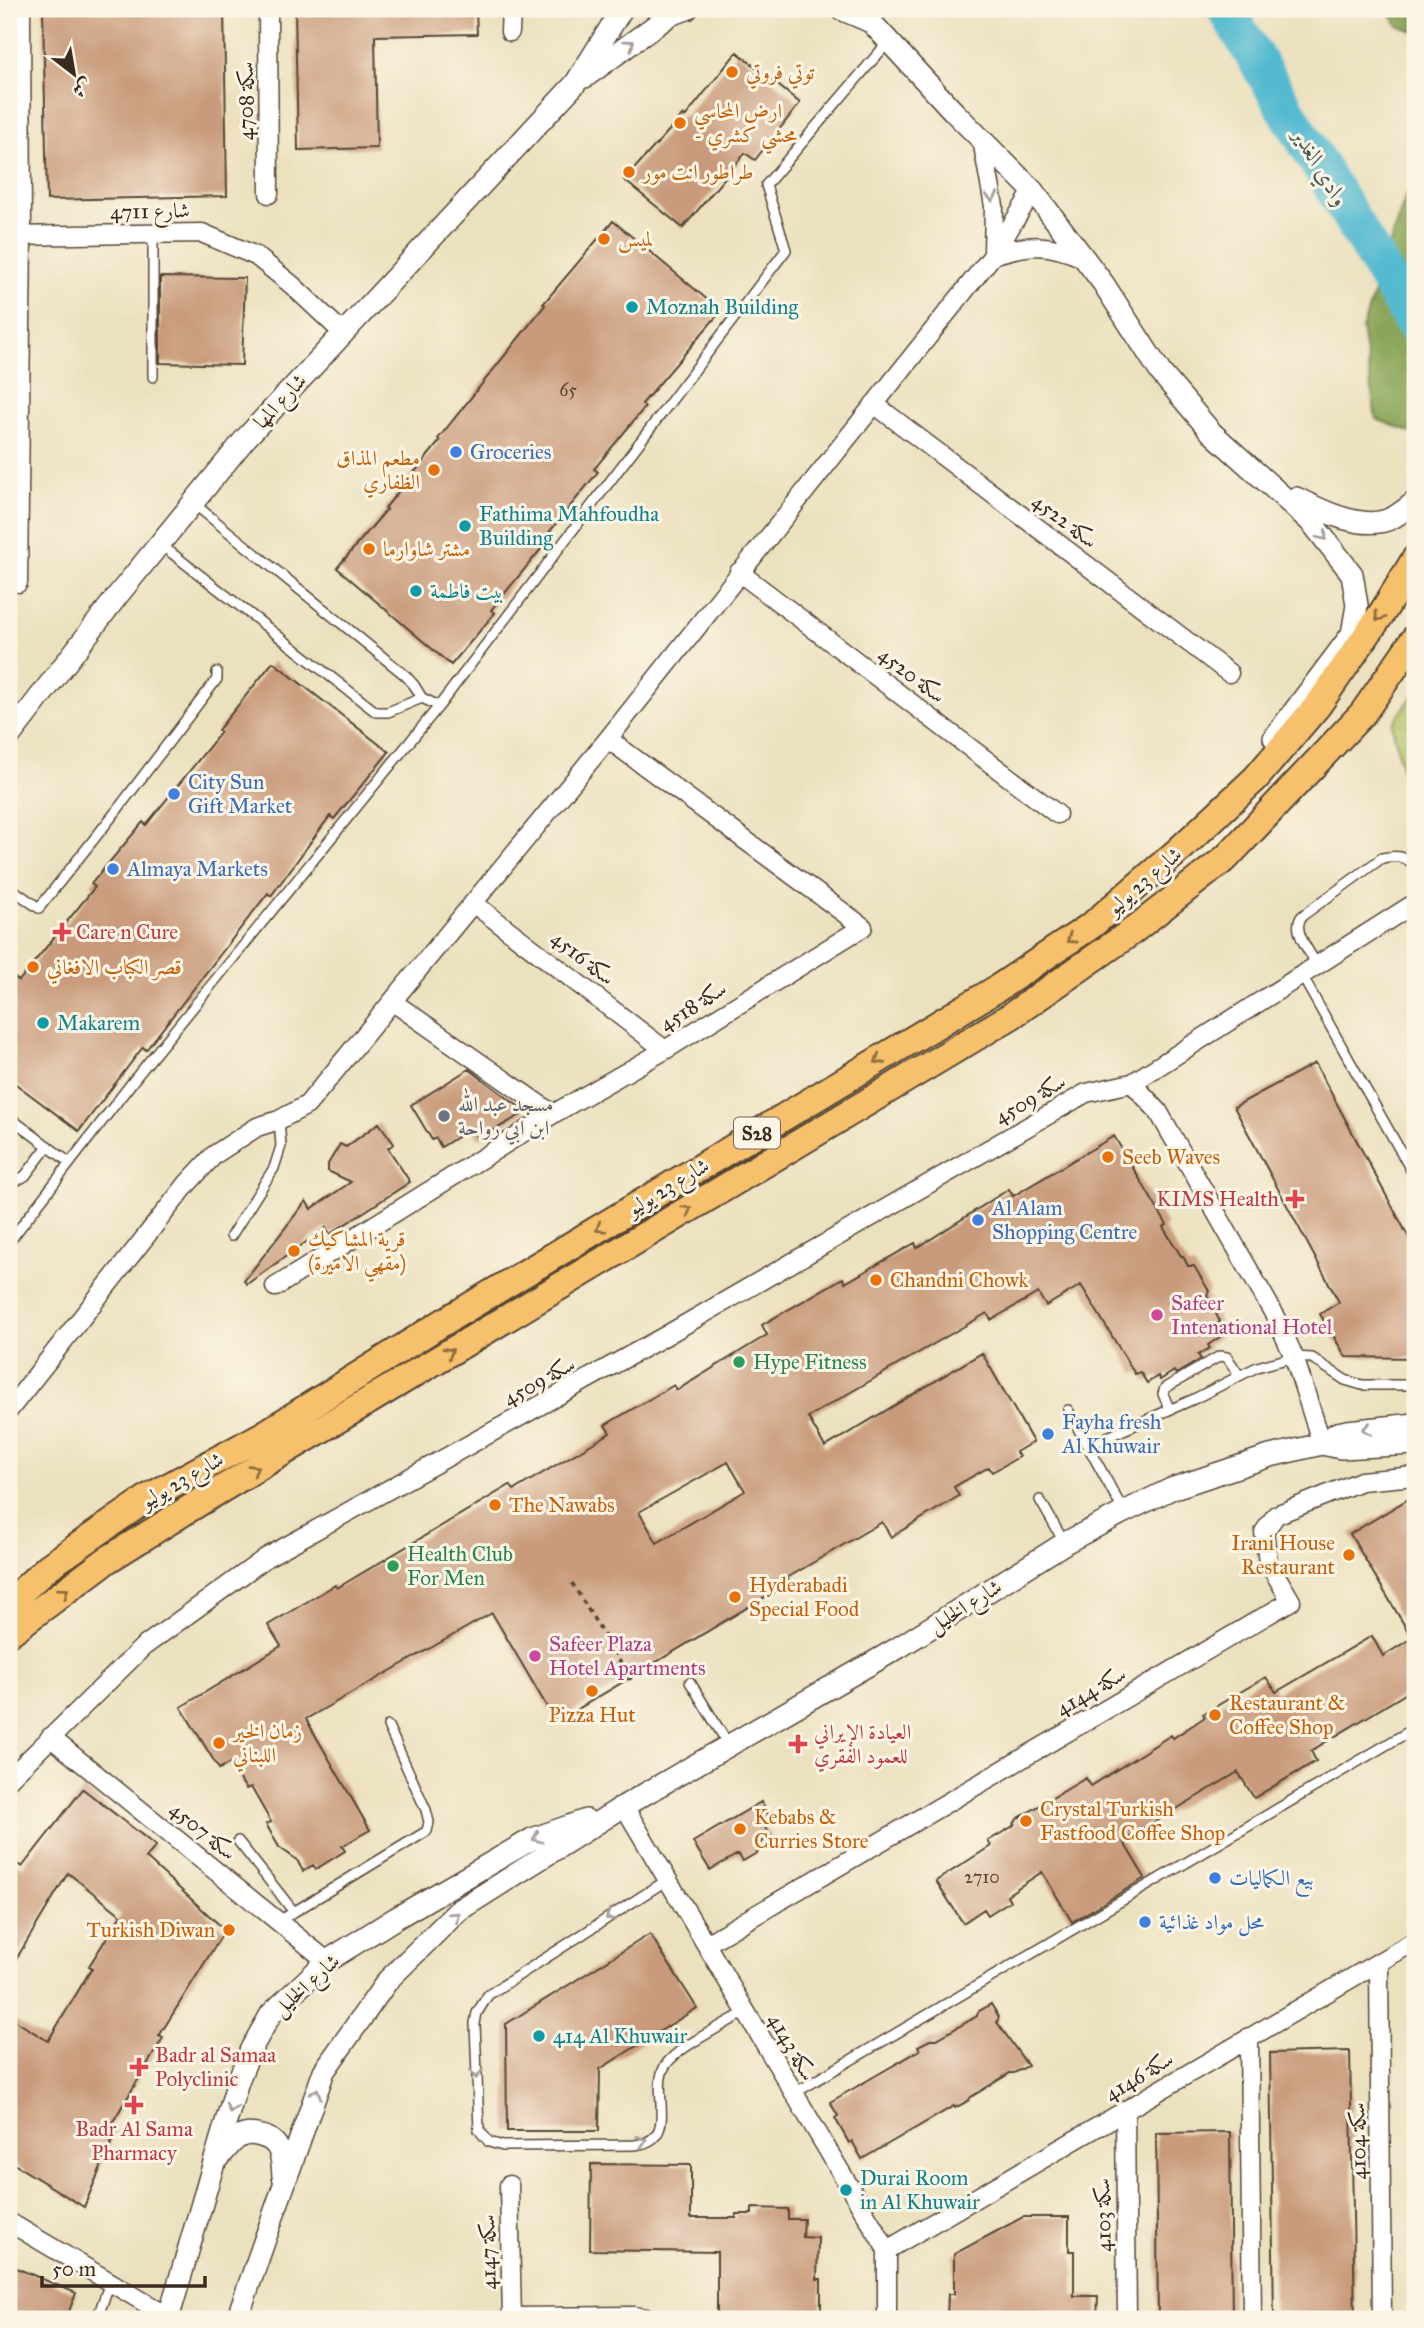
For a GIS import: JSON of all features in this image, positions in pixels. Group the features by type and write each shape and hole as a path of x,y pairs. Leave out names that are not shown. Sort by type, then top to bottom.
{"main road":[{"name":"شارع 23 يوليو","path":"9,1603 48,1567 149,1497 263,1435 454,1316 998,988 1092,925 1179,850 1256,778 1318,705 1382,614 1415,559"},
{"name":"شارع 23 يوليو","path":"9,1633 107,1560 999,1023 1130,933 1227,857 1363,713 1415,638"}],"street":[{"path":"18,583 16,236 21,9"},
{"name":"سكة 4708","path":"268,9 269,194"},
{"path":"510,32 511,9"},
{"name":"شارع المها","path":"9,737 245,439 575,84 622,9"},
{"name":"شارع المها","path":"575,84 670,15 687,9"},
{"path":"841,9 868,15 982,141 1033,191 1083,258 1161,373 1211,432 1312,523 1352,575 1357,605 1352,634 1280,731 1179,850"},
{"path":"982,141 994,206 993,255"},
{"path":"9,1409 214,1155 257,1127 279,1120 307,1105 608,739 993,255 1033,191"},
{"name":"4711 شارع","path":"16,236 202,233 256,256 344,332"},
{"path":"993,255 1019,246 1039,246 1059,247 1083,258"},
{"name":"سكة 4522","path":"874,404 1229,673"},
{"path":"1276,488 1325,513 1360,522 1389,519 1415,502"},
{"name":"سكة 4520","path":"739,572 1057,814"},
{"name":"سكة 4518","path":"275,1287 553,1114 665,1050 863,928 608,739"},
{"name":"سكة 4516","path":"473,903 665,1050"},
{"name":"سكة 4509","path":"9,1779 143,1647 267,1557 665,1336 1086,1093 1132,1083 1415,903"},
{"path":"393,1002 553,1114"},
{"path":"1132,1083 1157,1111 1276,1319 1294,1357 1322,1444"},
{"name":"شارع الخليل","path":"237,2319 324,2071 388,1980 459,1910 624,1806 898,1648 1065,1544 1124,1512 1171,1489 1270,1456 1322,1444 1337,1433 1415,1424"},
{"name":"شارع الخليل","path":"1322,1444 1341,1448 1415,1444"},
{"name":"سكة 4144","path":"706,1944 1291,1601 1268,1562 1264,1532 1276,1515 1361,1480 1415,1476"},
{"name":"سكة 4507","path":"50,1737 287,1917 327,1961"},
{"name":"شارع الخليل","path":"168,2318 238,2081 251,2049 271,2014 327,1961 396,1918 532,1839 624,1806"},
{"name":"سكة 4143","path":"624,1806 887,2250"},
{"name":"سكة 4146","path":"887,2250 1415,1941"},
{"name":"سكة 4104","path":"1379,1963 1382,2319"},
{"path":"1249,2037 1252,2319"},
{"name":"سكة 4103","path":"1125,2111 1127,2319"},
{"path":"216,2160 237,2138 249,2134 265,2137 278,2145 282,2159 283,2186"},
{"name":"سكة 4147","path":"509,2185 512,2318"},
{"path":"9,2222 168,2318"},
{"path":"887,2250 887,2319"},
{"path":"512,2318 634,2316 653,2319"}],"lane":[{"path":"9,1242 146,1066 439,706 786,250 766,185 889,41"},
{"path":"153,234 153,377"},
{"path":"193,503 405,675 422,698 439,706"},
{"path":"160,544 376,712 388,712 422,698"},
{"path":"9,887 39,908 217,679 217,672"},
{"path":"1415,865 1405,857 1382,859 1302,916 1298,922 1309,969 1415,1177"},
{"path":"9,1117 70,1163"},
{"path":"231,1236 274,1168 281,1146 279,1120"},
{"path":"9,1179 16,1181 25,1176 48,1146"},
{"path":"1169,1408 1163,1394 1165,1388 1220,1356 1227,1357 1239,1375"},
{"path":"1087,1446 1275,1360 1312,1358 1345,1380 1362,1385 1415,1385"},
{"path":"1068,1410 1124,1512"},
{"path":"1040,1500 1065,1544"},
{"path":"690,1682 728,1744"},
{"path":"238,1841 287,1917 427,1831 429,1822 426,1810 388,1726"},
{"path":"793,2094 1415,1728"},
{"path":"667,1880 488,1995 477,2012 475,2023 478,2130 489,2142 503,2146 634,2145 647,2142 659,2130 661,2123 660,2080 668,2061 745,2012"},
{"path":"97,2319 110,2282"}],"path":[{"path":"572,1583 631,1680"}],"green space":[{"path":"1388,9 1415,9 1415,32 1397,25"},
{"path":"1415,185 1415,424 1412,433 1376,419 1362,329 1406,195"},
{"path":"1415,693 1415,821 1412,820 1392,724"}],"building":[{"path":"43,9 224,9 227,196 47,200"},
{"path":"295,9 476,9 477,34 375,36 377,148 298,150"},
{"path":"737,52 800,103 755,160 745,153 683,228 624,180 683,115 685,117"},
{"path":"613,221 721,311 642,404 645,407 594,469 598,472 542,541 546,543 491,610 495,613 451,665 337,568 387,509 385,508 440,441 438,439 545,305 543,304"},
{"path":"160,277 245,278 242,365 160,363"},
{"path":"273,662 389,752 334,819 330,816 271,896 268,893 146,1050 143,1047 79,1131 9,1079 9,974 19,981 95,887 91,884 143,822 146,825"},
{"path":"1315,1063 1415,1249 1415,1358 1346,1357 1320,1314 1339,1302 1234,1107"},
{"name":"مسجد عبد الله ابن ابي رواحة","path":"469,1069 526,1112 480,1138 470,1129 441,1147 436,1138 432,1140 411,1105"},
{"path":"379,1123 394,1144 388,1148 410,1182 330,1234 326,1228 247,1284 244,1281 306,1201 311,1209 351,1182 328,1171 328,1164 340,1144 346,1147"},
{"path":"1114,1136 1167,1225 1163,1227 1188,1266 1194,1266 1209,1291 1207,1295 1220,1322 1213,1326 1220,1337 1208,1345 1210,1348 1198,1355 1201,1359 1176,1374 1174,1371 1160,1380 1158,1376 1147,1383 1140,1372 1135,1374 1081,1285 1046,1306 1038,1293 991,1320 987,1313 808,1417 825,1447 982,1353 1033,1442 1016,1452 1019,1457 992,1472 989,1467 954,1487 959,1496 891,1537 882,1522 787,1578 790,1582 556,1722 492,1613 306,1719 370,1830 342,1846 345,1851 316,1869 313,1865 303,1871 297,1860 279,1847 266,1824 271,1822 251,1787 246,1789 230,1763 219,1769 181,1707 281,1646 268,1625 335,1585 337,1588 510,1485 514,1490 610,1433 605,1425 674,1385 677,1390 767,1335 762,1325 843,1278 845,1283 915,1243 917,1248 1009,1189 1013,1196","holes":["728,1462 745,1491 657,1543 639,1512"]},
{"path":"1415,1495 1415,1688 1311,1751 1316,1761 1254,1798 1238,1772 1123,1841 1145,1878 1072,1922 1042,1872 1007,1895 1010,1901 988,1915 984,1909 963,1923 936,1881 991,1846 988,1841 1013,1826 1017,1819 1086,1778 1091,1786 1171,1735 1173,1738 1205,1717 1203,1714 1266,1677 1276,1692 1372,1636 1383,1656 1412,1638 1350,1534"},
{"path":"83,1789 156,1846 146,1858 225,1930 159,2036 163,2038 111,2125 117,2129 84,2207 9,2161 9,2017 48,2041 92,1968 89,1966 121,1915 68,1873 9,1971 9,1859 22,1867"},
{"name":"Kebabs & Curries Store","path":"761,1802 770,1818 762,1822 771,1837 756,1845 760,1851 743,1861 738,1854 710,1870 693,1842"},
{"path":"650,1934 697,2008 600,2069 599,2131 507,2131 506,2024"},
{"path":"991,2004 999,2017 997,2022 1028,2066 1010,2073 968,2101 955,2108 954,2106 862,2159 852,2141 849,2143 835,2118 838,2116 830,2102 920,2050 918,2046 937,2039 977,2016 978,2012"},
{"path":"1350,2051 1355,2319 1274,2319 1270,2053"},
{"path":"1230,2132 1232,2319 1158,2319 1156,2133"},
{"path":"591,2164 691,2165 691,2218 736,2218 736,2214 752,2214 752,2208 788,2209 788,2219 804,2219 803,2237 818,2238 817,2279 821,2279 821,2319 717,2319 717,2252 590,2250"},
{"path":"1023,2217 1069,2217 1069,2251 1074,2251 1074,2296 1098,2296 1097,2319 947,2319 948,2294 954,2294 954,2254"},
{"path":"9,2265 76,2293 66,2319 9,2319"}],"waterway":[{"name":"وادي الغدير","path":"1226,9 1415,325"}],"place":[{"name":"توتي فروتي","path":"732,72"},
{"name":"ارض المحاسي - محشي كشري","path":"680,123"},
{"name":"طراطور انت مور","path":"629,172"},
{"name":"لميس","path":"604,239"},
{"name":"Moznah Building","path":"632,307"},
{"name":"Groceries","path":"456,452"},
{"name":"مطعم المذاق الظفاري","path":"434,470"},
{"name":"Fathima Mahfoudha Building","path":"465,526"},
{"name":"مشتر شاوارما","path":"369,549"},
{"name":"بيت فاطمة","path":"416,591"},
{"name":"City Sun Gift Market","path":"174,794"},
{"name":"Almaya Markets","path":"113,869"},
{"name":"Care n Cure","path":"62,932"},
{"name":"قصر الكباب الافغاني","path":"33,967"},
{"name":"Makarem","path":"43,1023"},
{"name":"مسجد عبد الله ابن ابي رواحة","path":"444,1116"},
{"name":"Seeb Waves","path":"1108,1157"},
{"name":"KIMS Health","path":"1295,1199"},
{"name":"Al Alam Shopping Centre","path":"978,1220"},
{"name":"قرية المشاكيك (مقهي الاميرة)","path":"294,1251"},
{"name":"Chandni Chowk","path":"876,1280"},
{"name":"Safeer Intenational Hotel","path":"1157,1315"},
{"name":"Hype Fitness","path":"739,1362"},
{"name":"Fayha fresh Al Khuwair","path":"1048,1434"},
{"name":"The Nawabs","path":"495,1505"},
{"name":"Irani House Restaurant","path":"1349,1555"},
{"name":"Health Club For Men","path":"393,1566"},
{"name":"Hyderabadi Special Food","path":"735,1597"},
{"name":"Safeer Plaza Hotel Apartments","path":"535,1656"},
{"name":"Pizza Hut","path":"592,1691"},
{"name":"Restaurant & Coffee Shop","path":"1215,1715"},
{"name":"زمان الخير اللبناني","path":"219,1743"},
{"name":"العيادة الإيراني للعمود الفقري","path":"798,1744"},
{"name":"Crystal Turkish Fastfood Coffee Shop","path":"1026,1821"},
{"name":"Kebabs & Curries Store","path":"740,1829"},
{"name":"بيع الكماليات","path":"1215,1878"},
{"name":"محل مواد غذائية","path":"1145,1922"},
{"name":"Turkish Diwan","path":"229,1930"},
{"name":"414 Al Khuwair","path":"539,2036"},
{"name":"Badr al Samaa Polyclinic","path":"139,2067"},
{"name":"Badr Al Sama Pharmacy","path":"134,2105"},
{"name":"Durai Room in Al Khuwair","path":"846,2190"}]}
